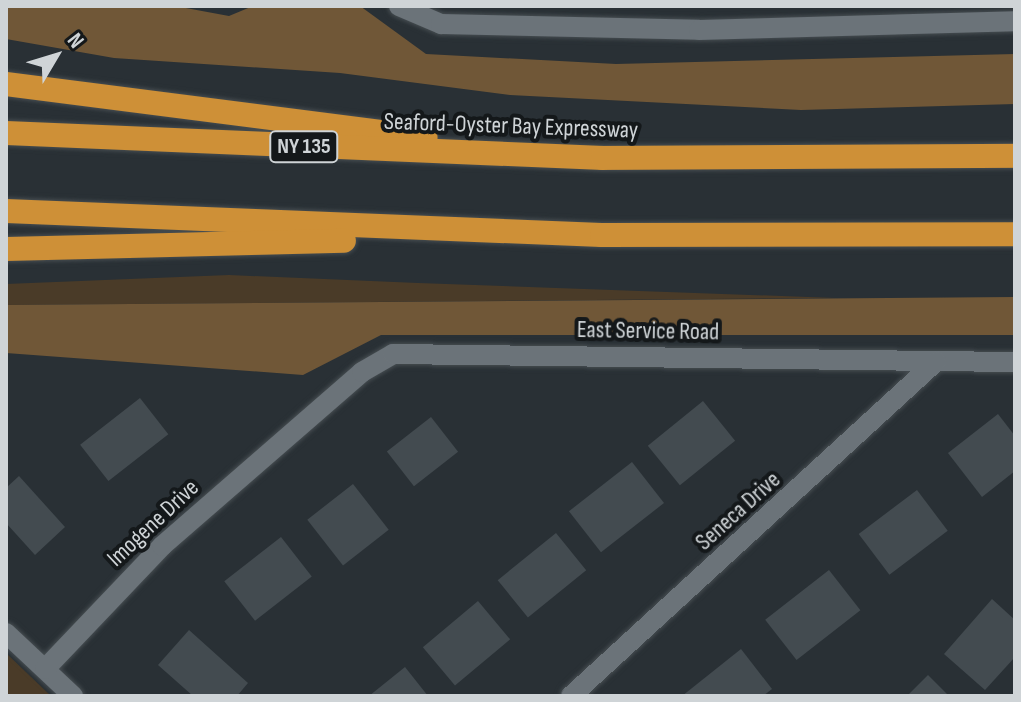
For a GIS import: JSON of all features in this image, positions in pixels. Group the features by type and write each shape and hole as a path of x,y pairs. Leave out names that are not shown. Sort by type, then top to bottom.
{"highway":[{"path":"6,84 603,158"},
{"name":"Seaford-Oyster Bay Expressway","path":"6,133 603,158 1015,156"},
{"path":"6,211 602,235"},
{"path":"6,249 602,235 1015,234"}],"street":[{"path":"399,6 441,24 852,16 1015,21"},
{"name":"East Service Road","path":"304,422 393,354 1015,362"},
{"name":"Seneca Drive","path":"571,696 936,361"},
{"name":"Imogene Drive","path":"45,669 162,546 304,422"},
{"path":"6,633 73,696"}],"shaded area":[{"path":"6,6 175,6 229,16 253,6 360,6 426,54 616,64 1015,54 1015,104 801,110 510,95 340,73 114,58 6,39"},
{"path":"229,275 835,298 6,305 6,284"},
{"path":"1015,297 1015,335 381,335 303,375 6,353 6,305"},
{"path":"6,653 51,696 6,696"}],"building":[{"path":"140,398 168,434 108,481 80,445"},
{"path":"703,401 735,441 680,485 648,446"},
{"path":"998,414 1015,436 1015,471 982,497 948,453"},
{"path":"431,417 458,452 414,486 387,451"},
{"path":"632,462 664,503 601,552 569,511"},
{"path":"19,476 65,527 35,555 6,523 6,488"},
{"path":"353,484 389,530 343,565 307,520"},
{"path":"917,490 948,531 889,575 859,534"},
{"path":"556,533 586,570 528,618 498,580"},
{"path":"281,537 312,576 255,621 224,581"},
{"path":"829,570 860,610 797,660 765,620"},
{"path":"992,599 1015,620 1015,657 985,690 944,654"},
{"path":"478,601 510,639 455,686 423,647"},
{"path":"189,630 248,683 237,696 193,696 158,665"},
{"path":"741,649 772,689 763,696 682,696"},
{"path":"405,667 428,696 369,696"},
{"path":"928,675 949,696 907,696"}]}
